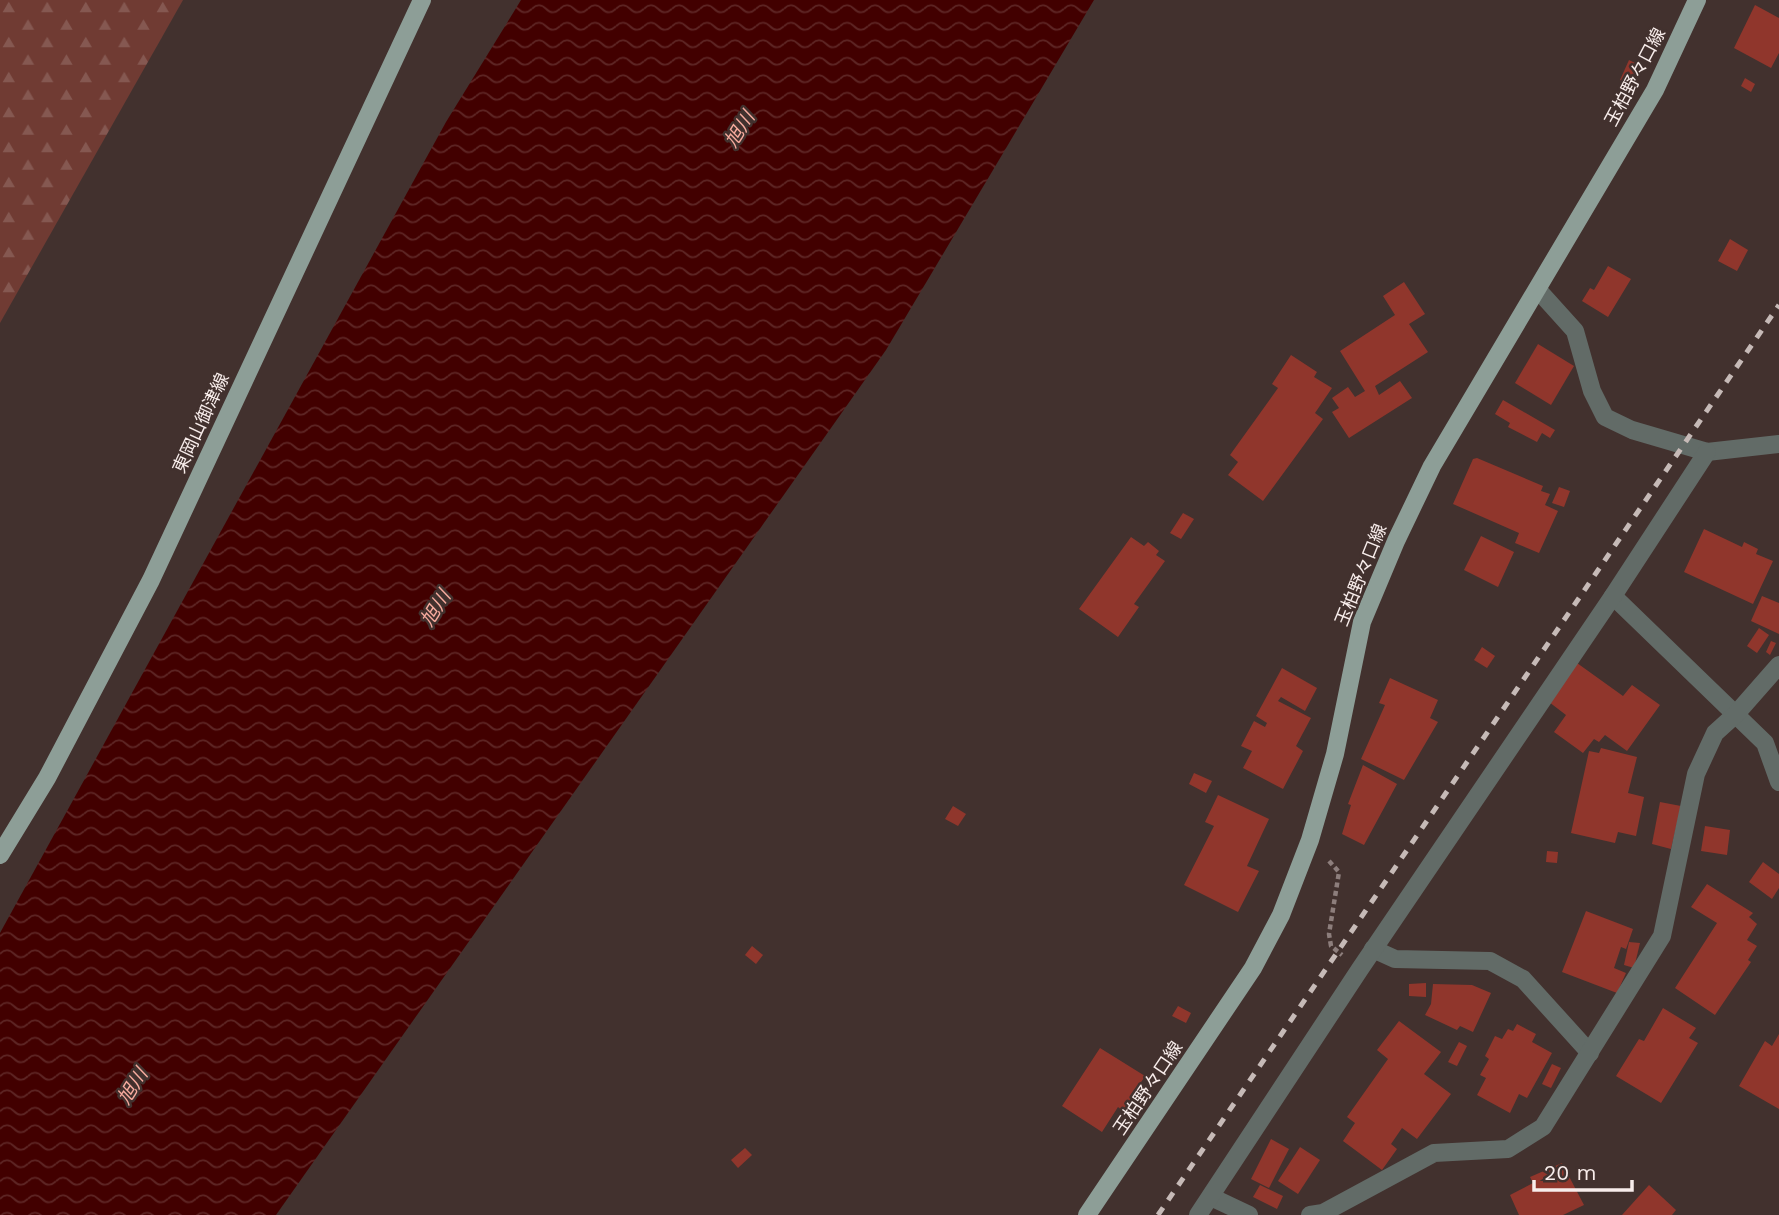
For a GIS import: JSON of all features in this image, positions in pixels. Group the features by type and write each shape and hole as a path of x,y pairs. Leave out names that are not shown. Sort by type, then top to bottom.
{"main road":[{"name":"東岡山御津線","path":"0,855 47,778 151,580 422,0"},
{"name":"玉柏野々口線","path":"1087,1215 1254,968 1281,915 1310,839 1335,754 1362,622 1396,541 1432,466 1655,90 1697,0"}],"street":[{"path":"1538,290 1575,331 1592,391 1605,417 1632,430 1707,452 1779,444"},
{"path":"1198,1215 1707,452"},
{"path":"1613,596 1765,743 1779,782"},
{"path":"1310,1215 1323,1213 1434,1153 1508,1149 1543,1127 1662,936 1696,774 1715,733 1736,714 1779,665"},
{"path":"1373,950 1395,959 1490,961 1523,979 1590,1053"},
{"path":"1211,1197 1249,1215"}],"path":[{"path":"1310,839 1339,873 1329,934 1331,946 1360,969"}],"green space":[{"path":"0,0 183,0 0,323"}],"water":[{"name":"旭川","path":"521,0 1094,0 886,350 276,1215 0,1215 0,933 446,122"}],"building":[{"path":"1755,5 1779,18 1779,53 1771,68 1734,48"},
{"path":"1629,60 1641,66 1632,86 1620,80"},
{"path":"1745,78 1755,84 1751,92 1741,86"},
{"path":"1730,239 1748,250 1737,271 1718,261"},
{"path":"1608,266 1631,279 1608,317 1582,301 1590,288 1594,290"},
{"path":"1404,282 1425,314 1409,324 1428,352 1375,386 1379,395 1400,381 1412,398 1349,438 1332,412 1339,408 1332,398 1348,387 1355,397 1365,391 1340,351 1395,315 1383,296"},
{"path":"1538,344 1574,366 1551,405 1515,383"},
{"path":"1291,355 1317,372 1314,377 1332,388 1315,413 1323,419 1263,501 1228,475 1238,462 1230,455 1278,388 1272,384"},
{"path":"1503,400 1555,430 1550,438 1542,433 1537,442 1508,427 1510,423 1495,414"},
{"path":"1477,458 1543,486 1541,491 1550,494 1545,505 1558,511 1539,553 1515,543 1519,533 1453,504 1473,459"},
{"path":"1559,487 1570,491 1564,507 1552,503"},
{"path":"1183,513 1194,519 1181,539 1170,533"},
{"path":"1704,529 1742,547 1744,542 1758,549 1756,554 1773,561 1753,604 1684,572"},
{"path":"1481,536 1514,552 1498,587 1464,570"},
{"path":"1131,537 1144,546 1148,542 1159,551 1156,555 1165,561 1134,604 1139,607 1118,637 1079,609"},
{"path":"1762,596 1779,603 1779,634 1751,621"},
{"path":"1759,628 1769,635 1757,653 1747,646"},
{"path":"1771,641 1776,643 1770,655 1766,652"},
{"path":"1482,647 1495,656 1487,668 1474,660"},
{"path":"1577,663 1623,696 1632,685 1660,705 1627,751 1605,735 1599,742 1594,739 1583,753 1554,732 1566,715 1549,702"},
{"path":"1282,668 1317,688 1305,711 1281,697 1278,701 1311,718 1296,746 1303,751 1283,789 1243,768 1252,751 1241,746 1254,721 1265,727 1267,723 1256,716"},
{"path":"1390,678 1438,700 1430,718 1438,722 1404,780 1361,759 1385,705 1379,703"},
{"path":"1601,748 1637,757 1628,793 1644,797 1636,836 1618,832 1615,843 1571,833 1589,751 1599,753"},
{"path":"1363,765 1397,784 1364,845 1342,834 1351,805 1348,804"},
{"path":"1194,773 1212,781 1206,793 1189,784"},
{"path":"1218,795 1269,819 1247,866 1259,871 1238,912 1184,885 1214,826 1205,822"},
{"path":"1660,802 1681,806 1671,849 1652,844"},
{"path":"953,806 966,814 958,826 945,819"},
{"path":"1705,826 1730,830 1727,855 1701,851"},
{"path":"1547,851 1558,852 1557,863 1546,862"},
{"path":"1763,862 1779,874 1779,888 1772,899 1749,882"},
{"path":"1707,884 1753,913 1749,917 1757,924 1747,940 1757,946 1748,960 1751,962 1715,1015 1675,988 1717,923 1691,907"},
{"path":"1586,911 1633,929 1626,949 1621,947 1614,968 1626,973 1617,993 1562,972"},
{"path":"1629,942 1640,943 1634,968 1624,965"},
{"path":"752,946 763,955 756,964 745,955"},
{"path":"1426,983 1426,997 1409,996 1409,984"},
{"path":"1433,984 1472,985 1491,993 1473,1032 1460,1026 1457,1030 1425,1015 1431,1004"},
{"path":"1178,1006 1191,1013 1186,1023 1172,1016"},
{"path":"1663,1008 1696,1028 1689,1038 1698,1043 1661,1103 1616,1076 1639,1039 1644,1041"},
{"path":"1399,1021 1441,1052 1424,1074 1451,1094 1417,1139 1402,1128 1391,1144 1397,1149 1382,1170 1343,1141 1355,1123 1347,1117 1388,1059 1377,1050"},
{"path":"1517,1024 1536,1034 1532,1042 1552,1053 1527,1098 1519,1094 1510,1113 1477,1095 1486,1078 1480,1075 1489,1059 1485,1056 1495,1036 1502,1039 1508,1029 1513,1031"},
{"path":"1779,1034 1779,1109 1739,1086 1765,1041 1772,1046"},
{"path":"1459,1042 1467,1046 1457,1066 1448,1062"},
{"path":"1100,1048 1145,1076 1123,1111 1118,1107 1102,1132 1062,1106"},
{"path":"1552,1064 1561,1068 1551,1088 1542,1084"},
{"path":"1271,1139 1289,1149 1269,1188 1251,1179"},
{"path":"1300,1147 1320,1160 1298,1194 1278,1181"},
{"path":"745,1148 752,1155 738,1168 731,1160"},
{"path":"1562,1163 1584,1205 1563,1215 1519,1215 1510,1195 1533,1183 1530,1177"},
{"path":"1260,1185 1283,1196 1277,1209 1253,1197"},
{"path":"1649,1185 1676,1210 1672,1215 1622,1215"}],"railway":[{"path":"1158,1215 1779,305"}]}
